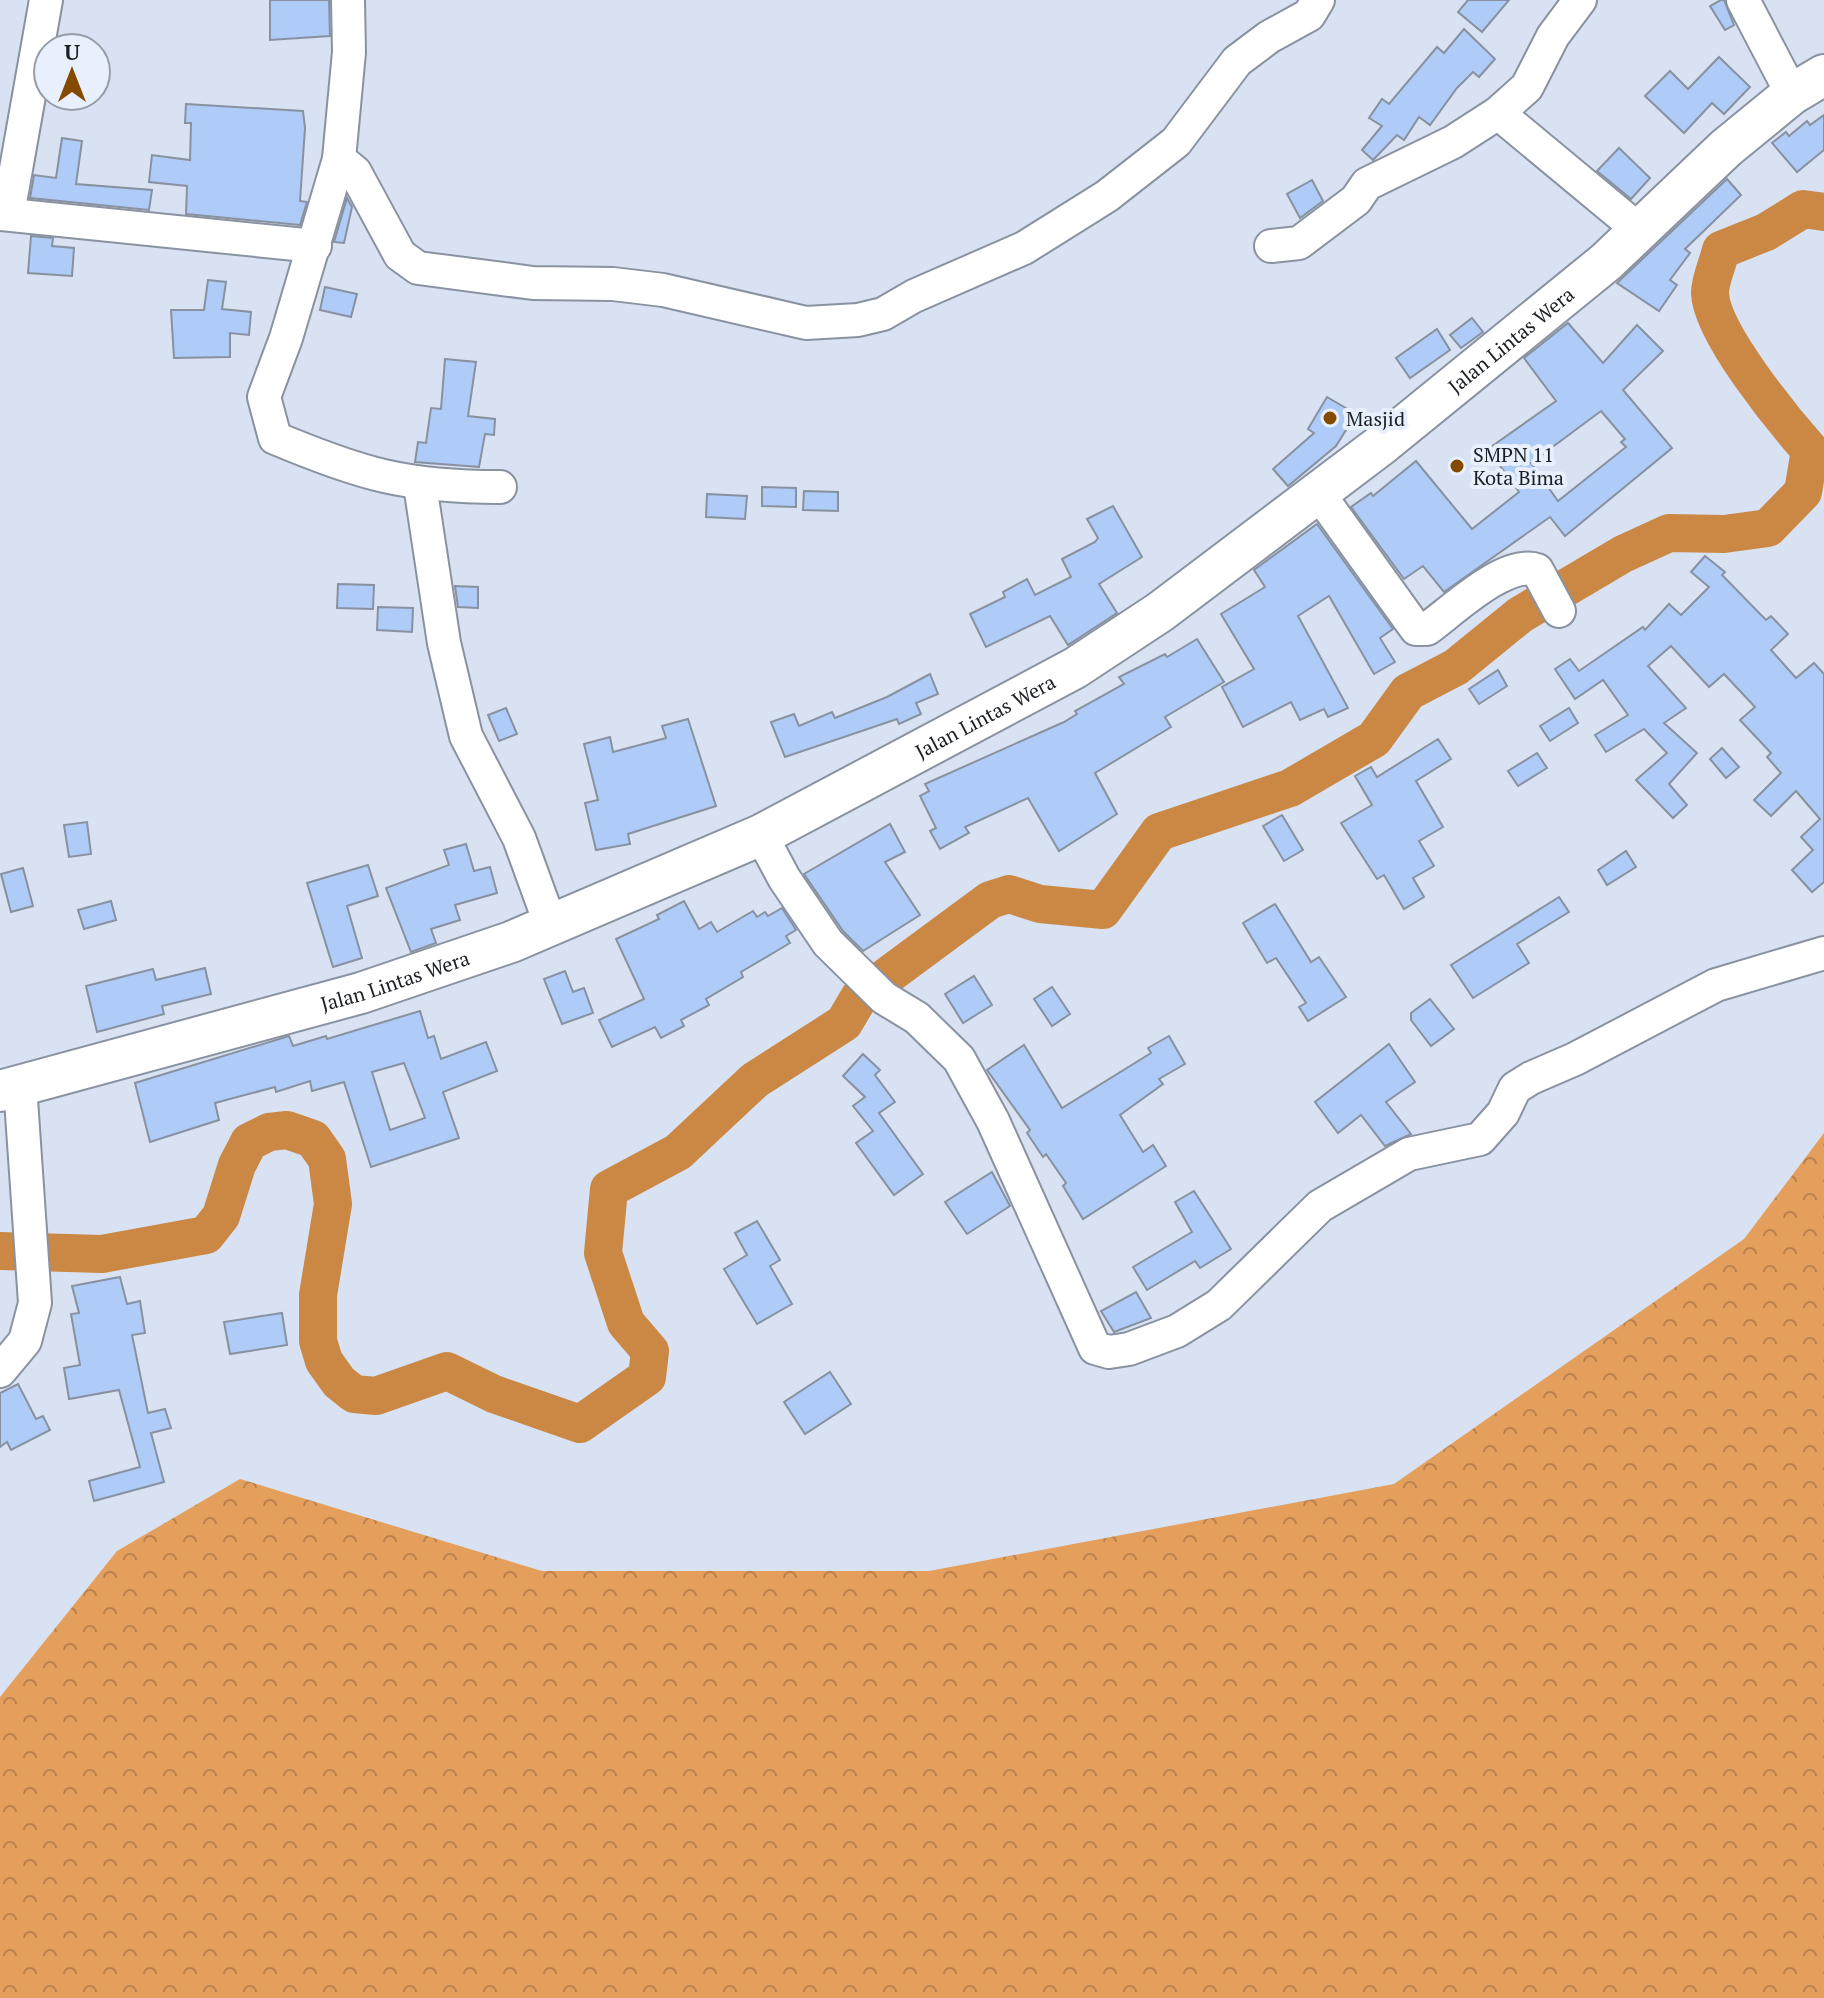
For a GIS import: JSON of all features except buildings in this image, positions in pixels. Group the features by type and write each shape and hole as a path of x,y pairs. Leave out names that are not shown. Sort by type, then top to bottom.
{"main road":[{"name":"Jalan Lintas Wera","path":"10,1088 361,993 551,926 761,835 1075,668 1160,612 1319,494 1533,322 1639,230 1726,148 1808,85"}],"street":[{"path":"46,0 4,214 315,246"},
{"path":"348,0 349,52 339,159 315,246 264,397 275,438 348,468 420,485 500,487"},
{"path":"339,159 355,172 400,255 418,268 533,283 613,284 663,290 806,323 858,320 883,314 1024,248 1107,196 1176,142 1237,61 1269,37 1309,15 1318,0"},
{"path":"1271,246 1299,243 1356,200 1367,184 1453,142 1498,113 1527,87 1553,36 1580,0"},
{"path":"1743,0 1808,85"},
{"path":"1498,113 1639,230"},
{"path":"420,485 444,643 466,736 519,838 551,926"},
{"path":"1319,494 1416,629 1427,629 1499,576 1515,569 1537,570 1559,611"},
{"path":"761,835 811,921 884,998 917,1018 959,1059 993,1121 1095,1348 1109,1352 1177,1331 1219,1305 1320,1206 1381,1167 1409,1154 1480,1139 1503,1113 1515,1088 1531,1078 1575,1059 1716,985 1824,953"},
{"path":"0,1371 32,1326 34,1279 29,1216 10,1088"}],"green space":[{"path":"1824,1133 1824,1998 0,1998 0,1697 117,1551 240,1479 542,1571 929,1571 1394,1484 1744,1239"}],"waterway":[{"path":"0,1251 102,1254 206,1235 221,1216 237,1165 249,1142 269,1132 287,1130 313,1139 327,1159 333,1204 318,1295 318,1341 324,1361 339,1382 354,1394 376,1396 447,1371 494,1394 580,1424 647,1377 650,1351 626,1323 603,1253 609,1189 678,1152 755,1080 844,1023 860,996 990,900 1009,894 1040,904 1103,910 1159,832 1290,788 1374,739 1408,692 1456,667 1520,615 1623,554 1669,533 1724,534 1768,528 1803,492 1810,450 1735,352 1713,310 1710,288 1721,250 1766,232 1803,209 1824,212"}],"place":[{"name":"Masjid","path":"1330,418"},
{"name":"SMPN 11 Kota Bima","path":"1457,466"}]}
